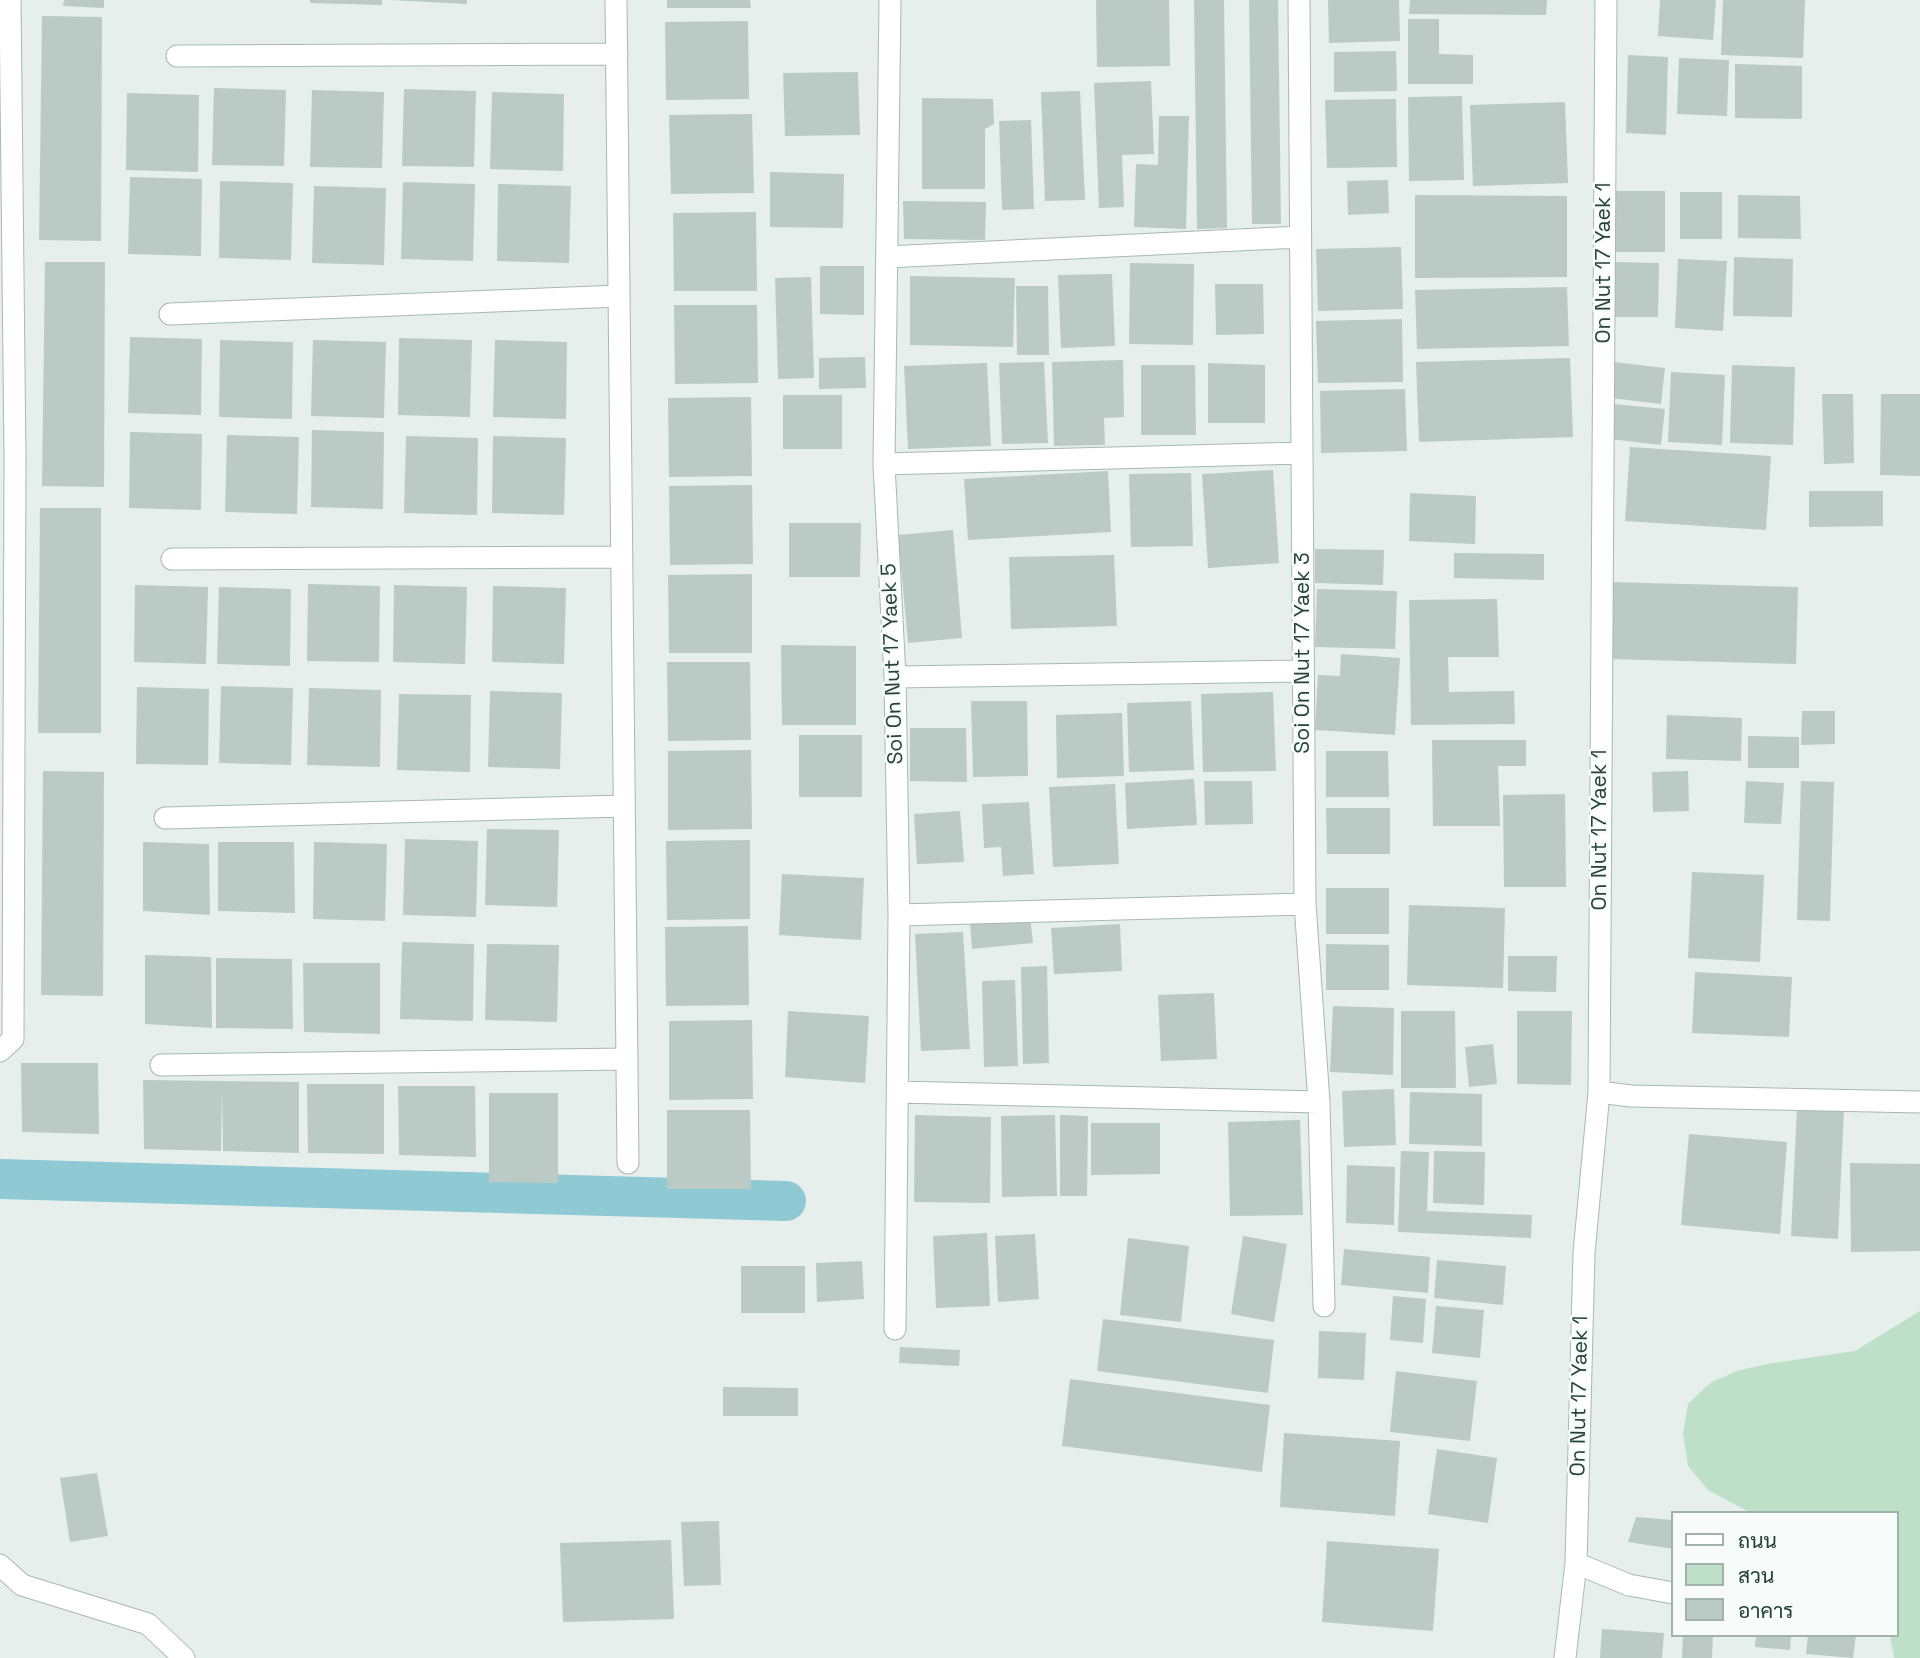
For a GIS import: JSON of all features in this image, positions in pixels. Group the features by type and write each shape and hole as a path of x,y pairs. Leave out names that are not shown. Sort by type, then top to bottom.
{"street":[{"path":"0,1051 13,1039 8,456 10,0"},
{"path":"616,0 628,1163"},
{"name":"Soi On Nut 17 Yaek 5","path":"890,0 884,464 895,677 899,915 895,1329"},
{"name":"Soi On Nut 17 Yaek 3","path":"1299,0 1305,904 1319,1102 1324,1306"},
{"name":"On Nut 17 Yaek 1","path":"1565,1658 1576,1563 1584,1252 1599,1092 1606,0"},
{"path":"177,56 617,54"},
{"path":"887,257 1300,237"},
{"path":"170,314 619,296"},
{"path":"884,464 1302,453"},
{"path":"172,559 622,557"},
{"path":"895,677 1302,671"},
{"path":"165,818 624,806"},
{"path":"899,915 1305,904"},
{"path":"162,1065 627,1059"},
{"path":"898,1092 1319,1102"},
{"path":"1599,1092 1631,1096 1920,1102"},
{"path":"1576,1563 1629,1584 1672,1593"},
{"path":"0,1564 22,1585 148,1624 184,1658"}],"green space":[{"path":"1920,1311 1920,1658 1894,1658 1890,1637 1899,1637 1899,1511 1747,1511 1708,1490 1688,1466 1683,1433 1688,1404 1710,1383 1737,1371 1767,1364 1855,1351"}],"building":[{"path":"64,0 104,0 104,8 63,6"},
{"path":"310,0 382,0 382,5 310,3"},
{"path":"390,0 467,0 467,4"},
{"path":"667,0 750,0 751,8 667,8"},
{"path":"1096,0 1169,0 1170,66 1097,67"},
{"path":"1194,0 1224,0 1227,228 1197,229"},
{"path":"1249,0 1278,0 1281,224 1252,224"},
{"path":"1328,0 1399,0 1400,41 1329,43"},
{"path":"1410,0 1547,0 1546,15 1409,14"},
{"path":"1660,0 1716,0 1713,40 1658,36"},
{"path":"1723,0 1805,0 1803,58 1721,55"},
{"path":"42,16 102,17 101,241 39,240"},
{"path":"1408,19 1439,19 1439,54 1473,55 1473,84 1408,84"},
{"path":"748,21 749,99 666,100 665,22"},
{"path":"1396,51 1397,91 1334,92 1334,52"},
{"path":"1628,55 1668,57 1666,135 1626,133"},
{"path":"1679,58 1729,60 1727,116 1677,114"},
{"path":"1735,64 1802,66 1802,119 1735,118"},
{"path":"858,72 860,135 785,136 783,73"},
{"path":"1151,81 1154,154 1122,155 1124,207 1099,208 1094,83"},
{"path":"214,88 286,90 284,166 212,165"},
{"path":"404,89 476,91 474,167 402,166"},
{"path":"312,90 384,92 382,168 310,167"},
{"path":"1080,91 1085,200 1045,201 1041,92"},
{"path":"492,92 564,94 563,171 490,169"},
{"path":"127,93 199,95 198,172 126,170"},
{"path":"1462,96 1464,180 1409,181 1408,97"},
{"path":"922,98 993,99 994,124 985,129 985,189 922,189"},
{"path":"1396,99 1397,167 1327,168 1325,100"},
{"path":"1565,102 1568,183 1473,186 1470,105"},
{"path":"752,114 754,193 671,194 669,115"},
{"path":"1159,116 1189,116 1186,229 1134,227 1136,164 1158,165"},
{"path":"1031,120 1034,209 1002,210 999,121"},
{"path":"770,172 844,174 843,228 770,227"},
{"path":"130,177 202,179 201,256 128,254"},
{"path":"1388,180 1389,213 1348,215 1347,181"},
{"path":"220,181 293,183 291,260 219,258"},
{"path":"403,182 475,184 473,261 401,259"},
{"path":"498,184 571,186 569,263 497,261"},
{"path":"314,186 386,188 384,265 312,263"},
{"path":"1613,191 1665,191 1665,252 1613,252"},
{"path":"1680,192 1722,192 1722,239 1680,239"},
{"path":"1415,195 1567,196 1567,277 1415,278"},
{"path":"1738,195 1800,196 1801,239 1738,238"},
{"path":"903,201 986,202 985,240 904,239"},
{"path":"756,212 757,291 674,291 673,213"},
{"path":"1401,247 1403,309 1318,311 1316,249"},
{"path":"1734,257 1793,259 1792,317 1733,316"},
{"path":"1678,259 1727,261 1723,331 1675,328"},
{"path":"45,262 105,262 104,487 42,486"},
{"path":"1612,262 1659,263 1658,317 1612,317"},
{"path":"1130,263 1194,264 1193,345 1129,344"},
{"path":"820,266 864,266 864,315 820,314"},
{"path":"1112,274 1115,346 1061,348 1058,275"},
{"path":"910,276 1015,278 1013,347 910,345"},
{"path":"811,277 814,378 778,379 775,278"},
{"path":"1215,284 1263,284 1264,334 1216,335"},
{"path":"1016,286 1048,286 1049,355 1017,355"},
{"path":"1567,287 1569,346 1417,349 1415,290"},
{"path":"674,305 757,305 758,383 675,384"},
{"path":"1402,319 1403,382 1318,383 1316,321"},
{"path":"130,337 202,339 201,415 128,413"},
{"path":"399,338 472,340 470,417 398,415"},
{"path":"220,340 293,342 292,419 219,417"},
{"path":"313,340 386,342 384,418 311,416"},
{"path":"495,340 567,342 566,419 493,417"},
{"path":"865,357 866,388 819,389 819,358"},
{"path":"1570,358 1573,437 1419,442 1416,362"},
{"path":"1123,360 1124,417 1104,418 1105,445 1054,446 1052,362"},
{"path":"1044,362 1048,443 1002,444 999,363"},
{"path":"1614,362 1665,368 1661,404 1610,398"},
{"path":"987,363 991,446 908,449 904,366"},
{"path":"1208,363 1265,365 1265,423 1208,423"},
{"path":"1141,365 1195,365 1196,435 1141,435"},
{"path":"1732,365 1795,367 1793,445 1730,443"},
{"path":"1671,372 1725,375 1722,445 1668,442"},
{"path":"1405,389 1407,451 1321,453 1320,391"},
{"path":"1822,394 1853,394 1854,463 1824,464"},
{"path":"1881,394 1920,394 1920,476 1880,475"},
{"path":"783,395 842,395 842,449 783,449"},
{"path":"751,397 752,476 669,477 668,398"},
{"path":"1614,404 1665,409 1661,445 1610,439"},
{"path":"312,430 384,432 383,509 311,507"},
{"path":"130,432 202,434 201,510 129,508"},
{"path":"227,435 299,437 297,514 225,512"},
{"path":"406,436 478,438 477,515 404,513"},
{"path":"493,436 566,438 564,515 492,513"},
{"path":"1630,447 1771,456 1766,530 1625,521"},
{"path":"1273,470 1279,563 1208,568 1202,474"},
{"path":"1108,471 1111,532 968,540 964,479"},
{"path":"1191,473 1193,546 1131,547 1129,474"},
{"path":"752,485 753,564 670,565 669,486"},
{"path":"1809,491 1883,491 1883,526 1809,527"},
{"path":"1410,493 1476,496 1475,544 1409,541"},
{"path":"40,508 101,508 101,733 38,733"},
{"path":"789,523 861,523 860,577 789,577"},
{"path":"953,530 962,638 908,643 898,535"},
{"path":"1315,549 1384,550 1383,585 1315,583"},
{"path":"1454,553 1544,554 1544,580 1454,578"},
{"path":"1114,555 1117,626 1011,629 1009,557"},
{"path":"752,574 752,653 669,653 668,575"},
{"path":"1609,582 1798,587 1796,664 1607,659"},
{"path":"308,584 380,586 379,662 307,661"},
{"path":"135,585 208,587 206,664 134,662"},
{"path":"394,585 467,587 465,664 393,662"},
{"path":"493,586 566,588 564,664 492,662"},
{"path":"219,587 291,589 290,666 217,664"},
{"path":"1317,589 1397,591 1395,649 1315,647"},
{"path":"1497,599 1499,657 1448,657 1449,692 1514,691 1515,724 1411,725 1409,600"},
{"path":"781,645 856,646 856,725 782,725"},
{"path":"1341,654 1400,658 1395,735 1315,730 1318,675 1340,676"},
{"path":"667,662 750,662 751,740 668,741"},
{"path":"221,686 293,688 291,765 219,763"},
{"path":"137,687 209,689 208,765 136,764"},
{"path":"309,688 381,690 380,767 307,765"},
{"path":"490,691 562,693 560,769 488,767"},
{"path":"1273,692 1276,771 1203,772 1201,694"},
{"path":"399,694 471,695 470,772 397,770"},
{"path":"971,701 1027,701 1028,776 973,777"},
{"path":"1191,701 1194,770 1129,772 1127,703"},
{"path":"1802,711 1835,711 1835,744 1801,745"},
{"path":"1122,713 1124,776 1057,778 1056,715"},
{"path":"1667,715 1742,718 1741,761 1666,759"},
{"path":"910,728 966,728 967,782 910,781"},
{"path":"799,735 862,735 862,797 799,797"},
{"path":"1748,736 1799,737 1799,768 1748,768"},
{"path":"1432,740 1526,740 1526,766 1498,766 1500,826 1433,826"},
{"path":"751,750 752,829 668,830 668,751"},
{"path":"1326,751 1388,751 1389,797 1326,797"},
{"path":"43,771 104,772 103,996 41,995"},
{"path":"1688,771 1689,811 1653,812 1652,772"},
{"path":"1194,779 1197,825 1127,829 1125,783"},
{"path":"1204,781 1252,781 1253,824 1205,825"},
{"path":"1746,781 1784,783 1781,824 1744,823"},
{"path":"1801,781 1834,782 1830,921 1797,920"},
{"path":"1115,784 1119,864 1053,867 1049,787"},
{"path":"1565,794 1566,887 1504,887 1503,795"},
{"path":"1029,802 1034,874 1003,876 1001,847 984,848 982,804"},
{"path":"1326,808 1390,808 1390,854 1327,854"},
{"path":"960,811 964,862 917,864 914,814"},
{"path":"487,829 559,830 557,907 485,905"},
{"path":"405,839 478,841 476,917 403,915"},
{"path":"750,840 750,919 667,920 666,841"},
{"path":"143,842 209,844 210,915 143,911"},
{"path":"218,842 294,842 295,913 218,911"},
{"path":"314,842 387,844 385,921 313,919"},
{"path":"1692,872 1764,875 1760,962 1688,958"},
{"path":"782,874 864,878 861,940 779,935"},
{"path":"1326,888 1389,888 1389,934 1326,934"},
{"path":"1409,905 1505,908 1503,988 1407,985"},
{"path":"1030,916 1033,943 972,949 970,923"},
{"path":"1120,924 1122,971 1054,974 1051,928"},
{"path":"748,926 749,1005 666,1006 665,927"},
{"path":"963,932 970,1049 921,1051 915,934"},
{"path":"402,942 474,944 473,1021 400,1019"},
{"path":"487,944 559,945 557,1022 485,1020"},
{"path":"1326,944 1389,945 1389,990 1326,990"},
{"path":"145,955 211,957 212,1028 145,1024"},
{"path":"1508,956 1557,956 1556,992 1508,991"},
{"path":"216,958 292,959 293,1029 216,1028"},
{"path":"303,963 380,963 380,1034 304,1032"},
{"path":"1047,966 1049,1063 1023,1064 1021,967"},
{"path":"1695,972 1792,977 1789,1037 1692,1033"},
{"path":"1015,980 1018,1066 984,1067 982,981"},
{"path":"1214,993 1217,1059 1161,1061 1158,995"},
{"path":"1333,1006 1394,1008 1393,1075 1330,1072"},
{"path":"788,1011 869,1016 865,1083 785,1077"},
{"path":"1401,1011 1455,1011 1456,1088 1401,1088"},
{"path":"1517,1011 1572,1011 1571,1085 1517,1084"},
{"path":"752,1020 753,1099 669,1100 669,1021"},
{"path":"1493,1044 1497,1084 1469,1087 1465,1047"},
{"path":"21,1063 98,1063 99,1134 22,1132"},
{"path":"143,1080 299,1082 299,1153 223,1151 222,1085 221,1151 144,1149"},
{"path":"307,1084 384,1084 384,1154 308,1153"},
{"path":"398,1086 475,1086 476,1157 399,1155"},
{"path":"1394,1089 1396,1145 1344,1147 1342,1091"},
{"path":"1410,1092 1482,1094 1482,1146 1409,1144"},
{"path":"489,1093 558,1093 558,1183 489,1182"},
{"path":"1797,1106 1844,1109 1838,1239 1791,1236"},
{"path":"667,1110 750,1110 751,1189 667,1189"},
{"path":"915,1115 991,1117 990,1203 914,1202"},
{"path":"1055,1115 1057,1196 1002,1197 1001,1116"},
{"path":"1060,1115 1088,1116 1087,1196 1060,1196"},
{"path":"1300,1120 1303,1215 1230,1216 1228,1122"},
{"path":"1091,1123 1160,1123 1160,1174 1091,1175"},
{"path":"1689,1134 1787,1142 1780,1234 1681,1225"},
{"path":"1401,1151 1429,1152 1427,1211 1532,1215 1531,1238 1398,1232"},
{"path":"1434,1151 1485,1152 1484,1205 1433,1203"},
{"path":"1850,1163 1920,1164 1920,1251 1851,1252"},
{"path":"1347,1165 1395,1167 1394,1225 1346,1223"},
{"path":"987,1233 990,1306 936,1308 933,1236"},
{"path":"1035,1234 1039,1299 998,1302 995,1236"},
{"path":"1243,1236 1287,1244 1274,1322 1231,1314"},
{"path":"1128,1238 1189,1246 1181,1322 1120,1315"},
{"path":"1344,1249 1430,1257 1428,1293 1341,1285"},
{"path":"1437,1260 1506,1266 1503,1305 1434,1298"},
{"path":"862,1261 864,1299 817,1302 816,1263"},
{"path":"741,1266 805,1266 805,1313 741,1313"},
{"path":"1393,1296 1426,1299 1423,1343 1390,1340"},
{"path":"1436,1306 1484,1310 1480,1358 1432,1353"},
{"path":"1103,1319 1274,1340 1268,1393 1097,1371"},
{"path":"1319,1331 1366,1333 1364,1380 1318,1378"},
{"path":"900,1347 960,1350 959,1366 899,1363"},
{"path":"1396,1371 1477,1381 1470,1441 1390,1432"},
{"path":"1070,1379 1270,1405 1262,1472 1062,1446"},
{"path":"723,1387 798,1388 798,1416 723,1416"},
{"path":"1284,1433 1400,1441 1395,1516 1280,1507"},
{"path":"1437,1449 1497,1458 1488,1523 1428,1514"},
{"path":"97,1473 108,1536 70,1542 60,1478"},
{"path":"1636,1517 1672,1520 1672,1549 1628,1542"},
{"path":"719,1521 721,1585 684,1586 681,1522"},
{"path":"671,1540 674,1619 563,1622 560,1543"},
{"path":"1327,1541 1439,1549 1433,1631 1322,1622"},
{"path":"1602,1629 1664,1633 1662,1658 1600,1658"},
{"path":"1683,1637 1713,1637 1712,1658 1682,1658"},
{"path":"1756,1637 1791,1637 1790,1650 1755,1647"},
{"path":"1808,1637 1856,1637 1853,1658 1806,1654"}],"waterway":[{"path":"0,1179 786,1201"}]}
